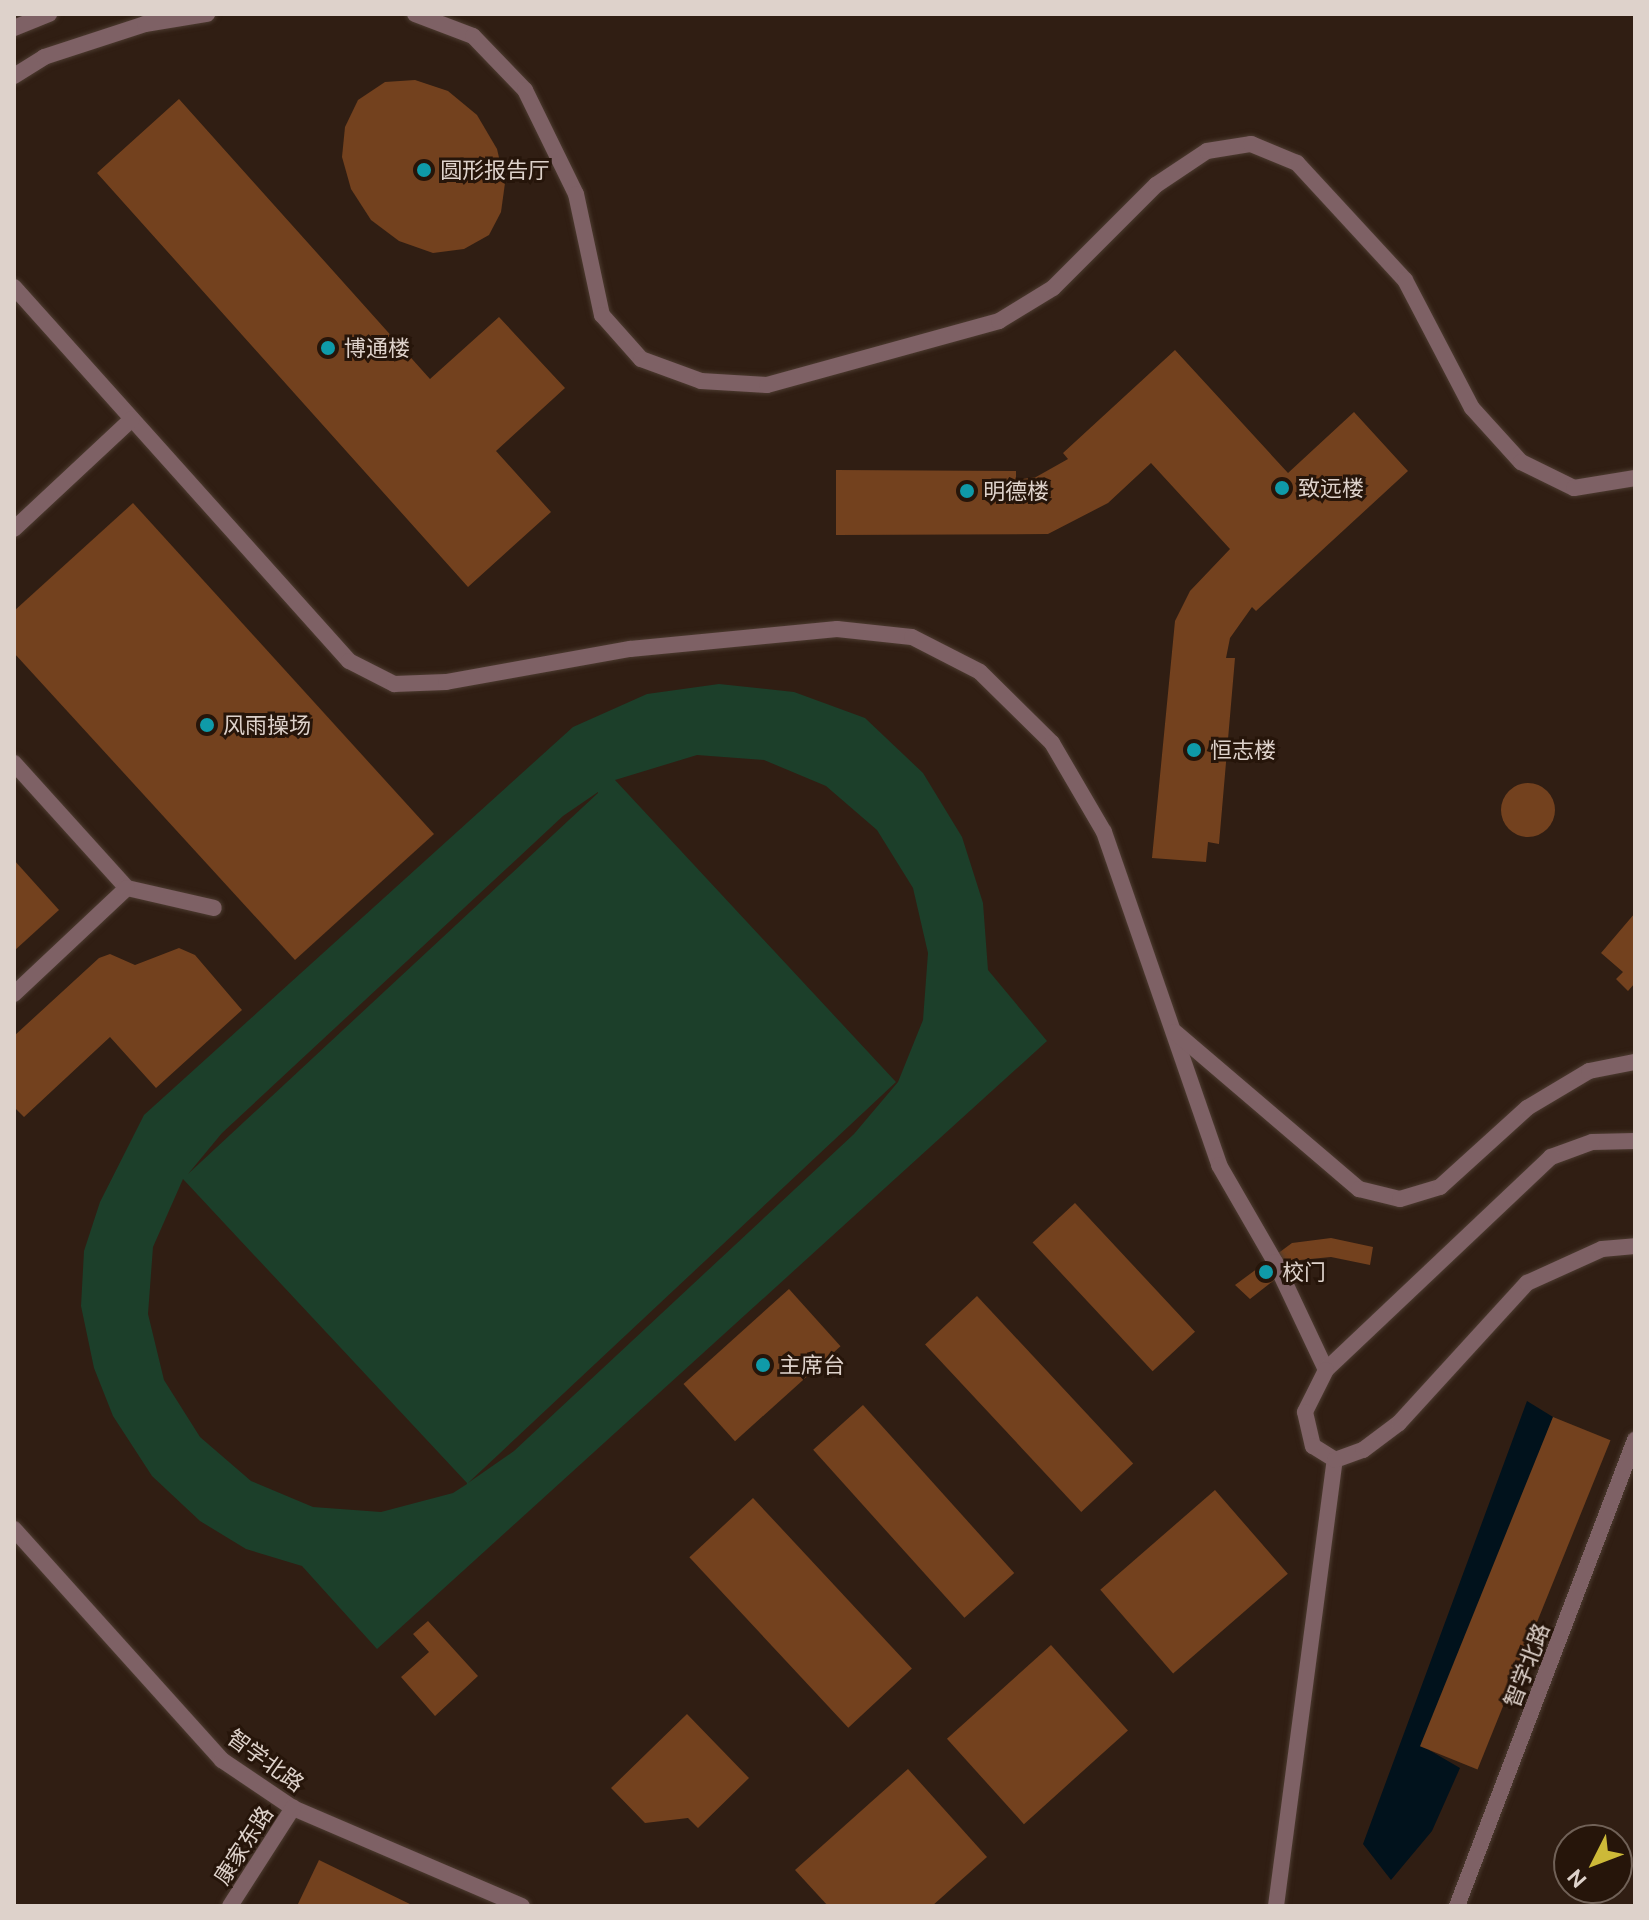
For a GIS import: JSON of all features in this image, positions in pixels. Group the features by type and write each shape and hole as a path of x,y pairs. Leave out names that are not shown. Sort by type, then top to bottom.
{"street":[{"path":"14,28 49,14"},
{"path":"14,76 44,57 130,29 207,14"},
{"path":"415,14 473,36 525,90 576,194 602,315 641,359 701,381 767,385 999,321 1053,288 1156,185 1207,151 1251,144 1297,163 1405,280 1472,408 1521,462 1574,488 1635,478"},
{"path":"14,287 349,661 394,684 446,682 630,649 837,629 912,637 980,672 1052,743 1104,832 1219,1165 1275,1262 1326,1370"},
{"path":"14,529 132,419"},
{"path":"14,763 127,888 214,908"},
{"path":"14,994 127,888"},
{"path":"1174,1031 1359,1189 1400,1199 1440,1187 1527,1108 1589,1071 1635,1062"},
{"path":"1335,1460 1313,1446 1305,1412 1326,1370 1551,1157 1592,1142 1635,1141"},
{"path":"1335,1460 1363,1450 1399,1423 1527,1283 1602,1249 1635,1246"},
{"name":"智学北路","path":"1457,1906 1635,1440"},
{"path":"1276,1906 1335,1460"},
{"name":"智学北路","path":"14,1529 222,1760 293,1808 522,1906"},
{"name":"康家东路","path":"230,1906 293,1808"}],"green space":[{"path":"719,684 794,692 865,718 923,773 962,837 983,903 988,970 1047,1041 377,1649 302,1566 246,1549 200,1521 152,1476 113,1416 94,1368 81,1306 84,1251 100,1202 144,1115 573,727 647,694","holes":["697,755 764,760 826,786 877,830 913,888 928,953 923,1020 898,1082 854,1134 514,1451 468,1483 896,1082 615,780","598,793 188,1174 222,1133 563,816","183,1179 467,1484 453,1493 381,1512 313,1507 251,1481 200,1437 164,1380 148,1314 153,1247"]}],"water":[{"path":"1527,1401 1553,1417 1429,1750 1460,1768 1432,1831 1391,1880 1363,1844"}],"building":[{"name":"圆形报告厅","path":"415,80 448,91 477,115 497,149 505,183 501,212 489,235 464,249 433,253 399,241 371,220 351,189 342,157 345,127 358,100 385,82"},
{"name":"博通楼","path":"179,99 430,379 499,317 565,388 496,451 551,512 468,587 97,173"},
{"path":"1175,350 1288,473 1354,412 1408,471 1256,611 1252,607 1230,638 1226,658 1235,658 1219,844 1208,842 1206,862 1152,858 1175,621 1190,591 1230,549 1151,463 1108,503 1048,534 836,535 836,470 1016,471 1016,480 1036,477 1068,459 1063,453"},
{"name":"风雨操场","path":"133,503 434,834 295,960 14,653 14,611"},
{"path":"1528,783 1547,791 1555,810 1547,829 1528,837 1509,829 1501,810 1509,791"},
{"path":"14,860 59,910 14,951"},
{"path":"1635,913 1635,983 1628,991 1616,979 1623,972 1601,953"},
{"path":"179,948 195,955 242,1010 156,1088 110,1037 24,1117 14,1107 14,1036 99,958 110,954 135,965"},
{"path":"1075,1203 1195,1332 1153,1371 1033,1243"},
{"name":"校门","path":"1331,1238 1373,1247 1370,1265 1331,1257 1300,1260 1250,1299 1235,1285 1292,1243"},
{"name":"主席台","path":"789,1289 841,1346 735,1441 683,1384"},
{"path":"977,1296 1133,1463 1081,1512 925,1344"},
{"path":"863,1405 1014,1573 964,1618 813,1450"},
{"path":"1553,1417 1610,1440 1478,1769 1420,1746"},
{"path":"1215,1490 1288,1574 1173,1673 1100,1590"},
{"path":"753,1498 912,1668 848,1728 689,1557"},
{"path":"428,1621 478,1676 435,1716 401,1677 429,1652 413,1634"},
{"path":"1051,1645 1128,1730 1024,1824 947,1739"},
{"path":"687,1714 749,1778 698,1828 688,1818 645,1823 611,1788"},
{"path":"908,1769 987,1857 932,1906 828,1906 795,1870"},
{"path":"319,1860 414,1906 297,1906"}],"place":[{"name":"圆形报告厅","path":"424,170"},
{"name":"博通楼","path":"328,348"},
{"name":"致远楼","path":"1282,488"},
{"name":"明德楼","path":"967,491"},
{"name":"风雨操场","path":"207,725"},
{"name":"恒志楼","path":"1194,750"},
{"name":"校门","path":"1266,1272"},
{"name":"主席台","path":"763,1365"}]}
